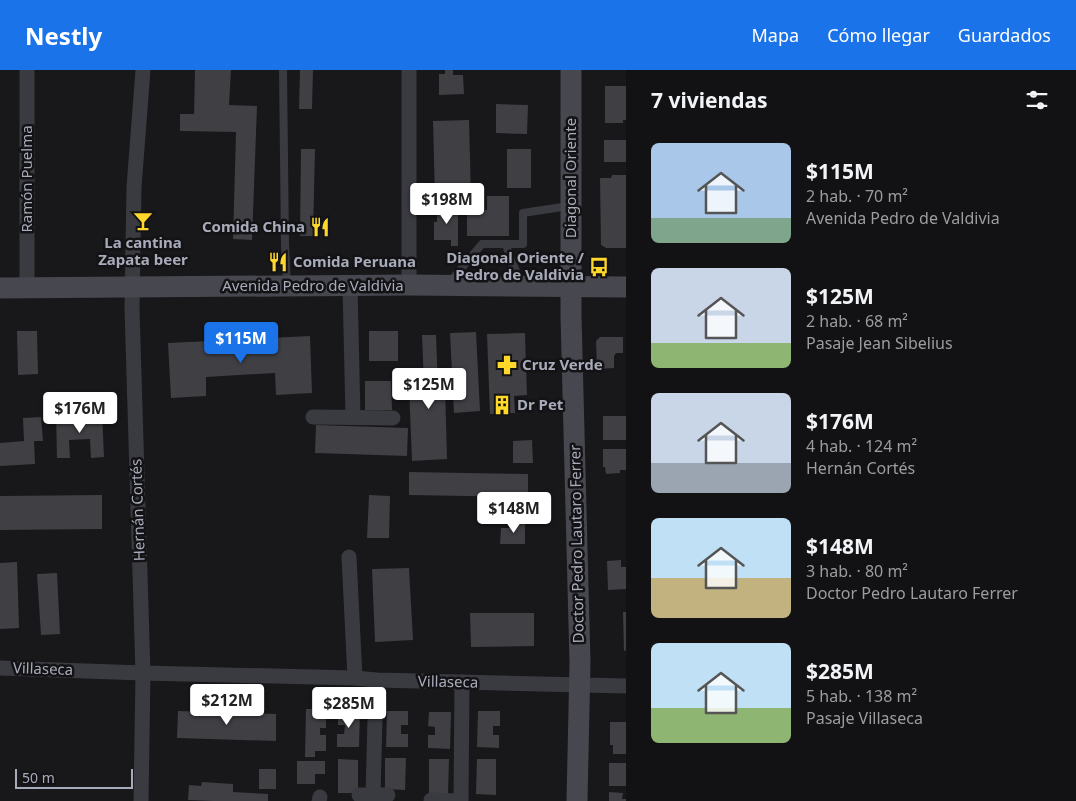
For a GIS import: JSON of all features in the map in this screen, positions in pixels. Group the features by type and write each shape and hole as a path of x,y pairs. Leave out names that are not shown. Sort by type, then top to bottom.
{"main road":[{"name":"Diagonal Oriente","path":"571,70 571,287"},
{"name":"Avenida Pedro de Valdivia","path":"0,288 409,285 626,287"},
{"name":"Doctor Pedro Lautaro Ferrer","path":"571,287 579,684 577,801"}],"street":[{"name":"Ramón Puelma","path":"27,70 27,288"},
{"name":"Hernán Cortés","path":"141,801 144,673 132,258 134,187 143,70"},
{"path":"409,70 409,285"},
{"path":"350,286 353,418"},
{"path":"313,417 393,418"},
{"path":"349,557 355,678"},
{"name":"Villaseca","path":"0,668 626,686"},
{"path":"373,795 376,680"},
{"path":"461,801 462,682"},
{"path":"431,800 456,801"}],"lane":[{"path":"283,70 287,286"},
{"path":"447,286 482,244 523,244 523,213 570,206"},
{"path":"506,244 510,258 524,286"}],"building":[{"path":"195,70 231,70 229,105 257,106 252,240 233,239 236,132 180,131 180,114 194,114"},
{"path":"300,70 313,70 312,109 299,109"},
{"path":"445,70 453,70 453,75 463,75 464,94 439,95 439,74 445,74"},
{"path":"605,86 626,86 626,120 623,120 623,123 605,123"},
{"path":"496,104 528,105 527,134 496,133"},
{"path":"469,120 471,198 435,199 433,121"},
{"path":"604,140 626,140 626,162 604,162"},
{"path":"301,149 315,149 313,236 300,236"},
{"path":"507,149 531,149 531,188 507,188"},
{"path":"612,175 626,175 626,248 606,248 601,245 600,178 611,178"},
{"path":"487,196 509,196 509,236 467,236 467,210 487,210"},
{"path":"437,206 458,206 458,246 451,246 451,240 434,240 434,222 437,222"},
{"path":"17,331 37,331 38,374 18,375"},
{"path":"369,331 398,331 398,361 369,361"},
{"path":"476,332 480,411 454,413 450,333"},
{"name":"Cruz Verde","path":"525,333 527,395 514,396 515,413 490,414 487,334"},
{"path":"422,335 436,335 438,387 445,386 447,459 412,461 409,386 424,385"},
{"path":"310,336 312,393 276,395 275,373 206,377 206,396 171,398 168,343"},
{"path":"600,337 623,337 623,353 616,353 614,356 614,368 597,369 596,341"},
{"path":"365,381 391,381 392,410 365,410"},
{"path":"102,411 104,457 91,458 90,439 69,440 70,458 57,458 56,414 67,414 67,418 92,417 92,412"},
{"path":"603,416 626,416 626,440 603,440"},
{"path":"41,417 43,441 34,441 35,464 0,466 0,443 24,441 23,418"},
{"path":"316,425 408,428 407,456 315,453"},
{"path":"532,440 533,463 513,463 513,441"},
{"path":"603,449 626,449 626,470 620,470 620,473 606,474 605,467 603,467"},
{"path":"409,472 528,474 528,497 409,495"},
{"path":"102,495 102,529 0,530 0,496"},
{"path":"369,495 390,496 389,538 367,538"},
{"path":"515,519 525,519 525,544 500,544 501,528 516,528"},
{"path":"621,560 621,567 626,567 626,589 608,590 607,561"},
{"path":"17,562 19,628 0,629 0,563"},
{"path":"409,568 413,640 375,642 372,569"},
{"path":"57,573 60,634 41,635 37,574"},
{"path":"623,612 626,612 626,650 624,651"},
{"path":"470,613 534,613 534,646 471,647"},
{"path":"306,709 326,709 326,728 320,728 320,735 326,735 326,751 315,751 315,757 305,757"},
{"path":"338,710 360,711 359,747 337,747 337,734 344,734 345,725 338,725"},
{"path":"178,711 276,714 276,741 177,738"},
{"path":"387,711 408,711 408,725 401,725 401,734 408,734 408,747 386,747"},
{"path":"478,711 500,711 500,726 493,726 493,735 499,735 499,748 477,747"},
{"path":"429,712 451,712 450,749 428,748 428,735 435,735 435,727 428,726"},
{"path":"610,722 626,722 626,754 613,754 613,745 610,745"},
{"path":"385,758 406,758 405,790 385,789"},
{"path":"338,759 358,760 358,793 338,793"},
{"path":"429,759 449,759 448,795 429,795"},
{"path":"477,759 496,759 496,795 476,794"},
{"path":"297,761 325,761 325,774 315,774 315,784 297,784"},
{"path":"609,763 626,763 626,786 609,786"},
{"path":"259,769 276,769 276,789 259,789"},
{"path":"202,782 233,784 233,792 268,794 268,801 188,800 189,785 201,786"},
{"path":"609,792 623,793 622,799 626,799 626,801 609,801"}],"place":[{"name":"La cantina Zapata beer","path":"143,221"},
{"name":"Comida China","path":"320,227"},
{"name":"Comida Peruana","path":"278,262"},
{"name":"Diagonal Oriente / Pedro de Valdivia","path":"599,267"},
{"name":"Cruz Verde","path":"507,365"},
{"name":"Dr Pet","path":"502,405"}]}
